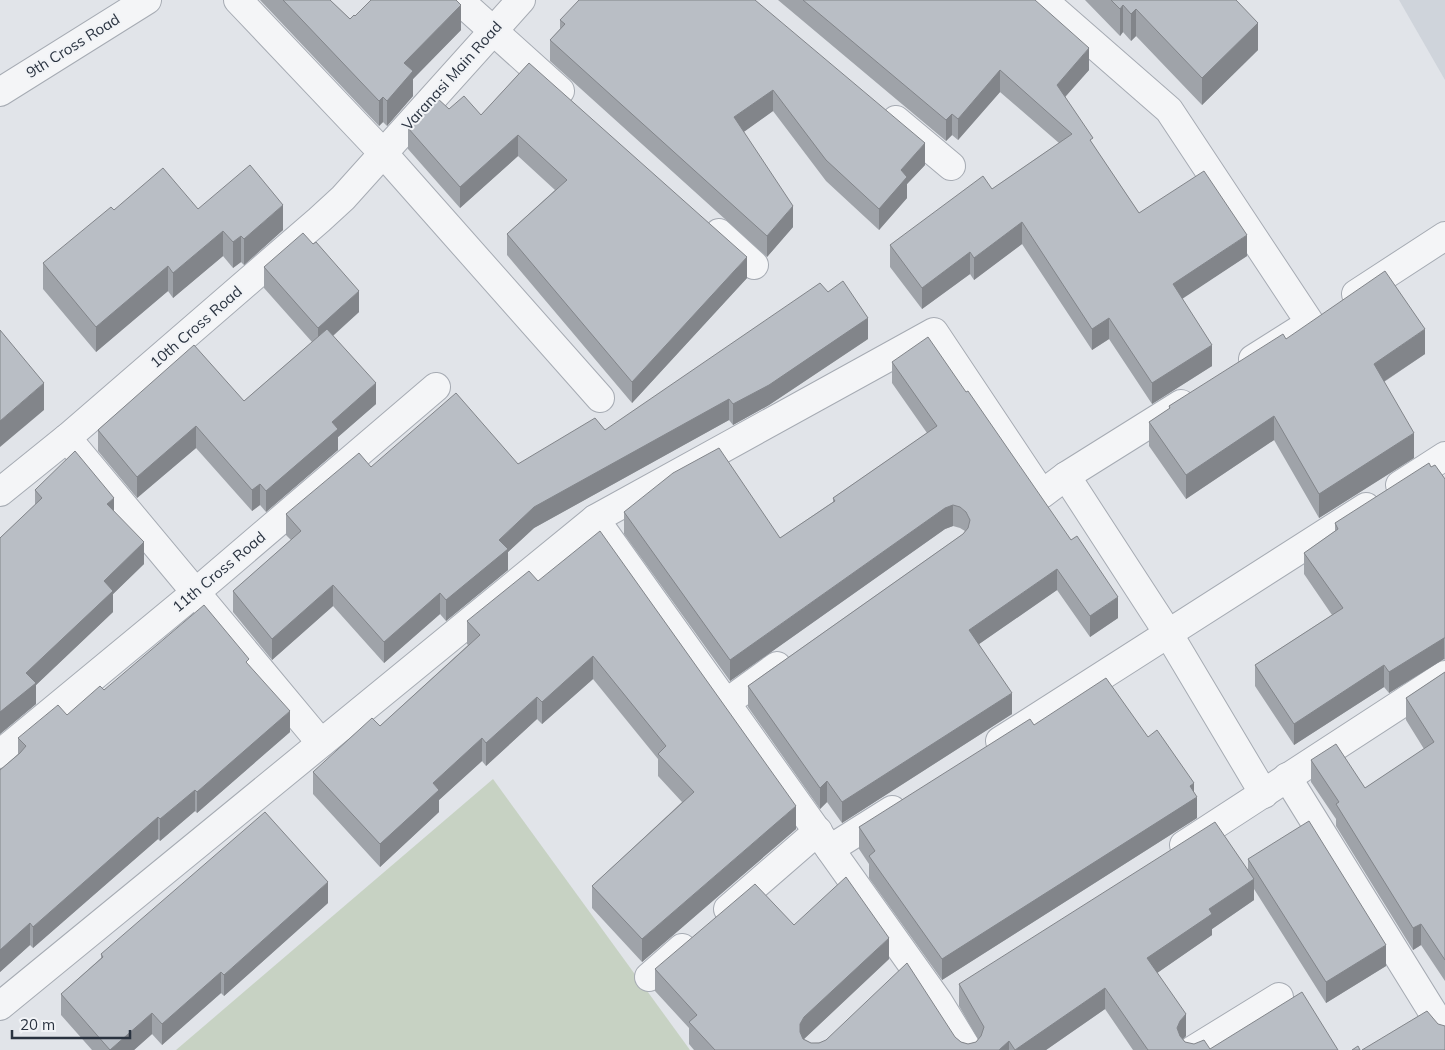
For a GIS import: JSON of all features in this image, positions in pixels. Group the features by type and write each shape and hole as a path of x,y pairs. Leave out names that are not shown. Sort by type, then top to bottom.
{"street":[{"name":"9th Cross Road","path":"0,92 147,0"},
{"path":"238,0 383,153 600,398"},
{"path":"459,0 580,109"},
{"name":"Varanasi Main Road","path":"383,153 521,0"},
{"path":"1043,0 1169,110 1310,323"},
{"path":"875,102 951,166"},
{"name":"10th Cross Road","path":"0,492 67,438 319,220 343,198 383,153"},
{"path":"704,219 754,265"},
{"path":"1235,370 1445,236"},
{"path":"0,1006 595,519 934,332 1042,494 1066,476 1201,392"},
{"name":"11th Cross Road","path":"0,754 196,592 436,387"},
{"path":"67,438 322,743"},
{"path":"978,754 1445,456"},
{"path":"1066,476 1168,633 1264,794"},
{"path":"595,519 910,961 938,1001 968,1050"},
{"path":"726,703 799,651"},
{"path":"1164,858 1288,777 1443,680"},
{"path":"1288,777 1445,1032"},
{"path":"649,977 704,929 824,840 912,796"},
{"path":"890,980 910,961"},
{"path":"938,1001 963,985"},
{"path":"1193,1050 1279,997"}],"shaded area":[{"path":"1399,0 1445,0 1445,80"}],"green space":[{"path":"493,779 690,1050 176,1050"}],"building":[{"path":"283,0 330,0 350,19 371,0 456,0 461,5 404,63 413,71 387,101 383,97 379,101"},
{"path":"579,0 755,0 925,143 901,170 907,177 879,209 826,160 773,90 734,117 793,206 767,236 550,40 565,24 560,20"},
{"path":"803,0 1035,0 1089,48 1057,85 1093,138 1090,140 1139,213 1204,171 1247,235 1173,284 1212,345 1152,383 1109,318 1092,329 1022,222 974,258 970,252 922,288 890,245 983,176 992,189 1072,134 1000,70 958,119 952,114 946,120"},
{"path":"1111,0 1236,0 1258,23 1202,78 1136,9 1131,14 1123,5 1120,9"},
{"path":"529,63 747,257 632,382 507,234 567,180 518,135 460,187 408,128 436,97 449,109 464,96 481,115"},
{"path":"250,165 283,205 244,239 241,236 233,242 223,231 173,273 168,266 96,327 43,263 111,207 114,210 163,168 198,209"},
{"path":"303,233 313,244 316,242 359,291 318,328 264,267"},
{"path":"1385,271 1425,329 1374,364 1414,433 1319,494 1274,416 1186,475 1149,422 1170,408 1169,406 1283,334 1286,339"},
{"path":"843,281 868,318 769,385 733,404 729,399 534,507 499,540 508,549 446,600 440,593 384,642 333,585 272,639 233,591 301,531 286,514 359,453 371,467 456,393 518,464 595,418 605,430 820,283 828,292"},
{"path":"327,329 376,383 332,422 338,429 266,491 260,484 252,490 196,426 137,477 98,430 194,345 244,401"},
{"path":"0,330 44,383 0,421"},
{"path":"928,337 966,392 968,391 1071,540 1077,536 1118,597 1090,616 1057,569 969,630 1012,693 842,802 827,781 820,788 748,686 963,534 968,528 970,520 966,512 960,507 953,505 945,508 730,660 624,512 673,473 719,448 780,538 835,501 833,498 937,426 892,362"},
{"path":"75,451 114,498 107,504 144,542 104,581 113,591 26,673 36,683 0,712 0,538 42,498 35,490"},
{"path":"1429,463 1431,467 1435,465 1445,479 1445,638 1389,672 1384,665 1294,724 1255,665 1343,608 1304,553 1338,529 1335,523"},
{"path":"600,531 796,806 642,939 592,886 694,792 658,754 666,746 593,656 542,702 537,697 486,743 482,738 433,783 439,790 380,844 313,772 372,718 380,726 480,635 467,621 529,571 538,581"},
{"path":"204,605 249,659 246,662 290,711 197,792 195,790 160,819 158,817 33,927 30,923 0,950 0,770 26,746 18,738 58,705 67,715 100,686 104,690"},
{"path":"1445,672 1445,960 1421,924 1413,928 1336,804 1339,802 1311,760 1336,744 1365,788 1434,742 1406,698"},
{"path":"1106,678 1148,737 1157,730 1194,783 1190,786 1197,797 942,959 869,856 875,851 859,827 1030,719 1034,725"},
{"path":"265,812 328,882 224,975 221,972 162,1024 152,1013 110,1050 61,994 103,957 101,954"},
{"path":"1309,821 1386,945 1326,982 1248,859"},
{"path":"1215,822 1254,879 1209,909 1212,914 1147,958 1186,1014 1177,1028 1180,1036 1185,1042 1194,1044 1204,1040 1210,1049 1302,992 1338,1050 1148,1050 1105,988 1015,1050 1009,1041 999,1050 715,1050 689,1022 697,1015 655,969 755,884 794,925 846,877 889,938 804,1017 800,1024 800,1032 803,1039 811,1043 819,1043 826,1040 907,963 955,1037 961,1042 968,1044 976,1042 981,1036 984,1027 959,984"},
{"path":"1427,1011 1438,1024 1445,1026 1445,1050 1362,1050"},
{"path":"1358,1046 1360,1050 1352,1050"}]}
